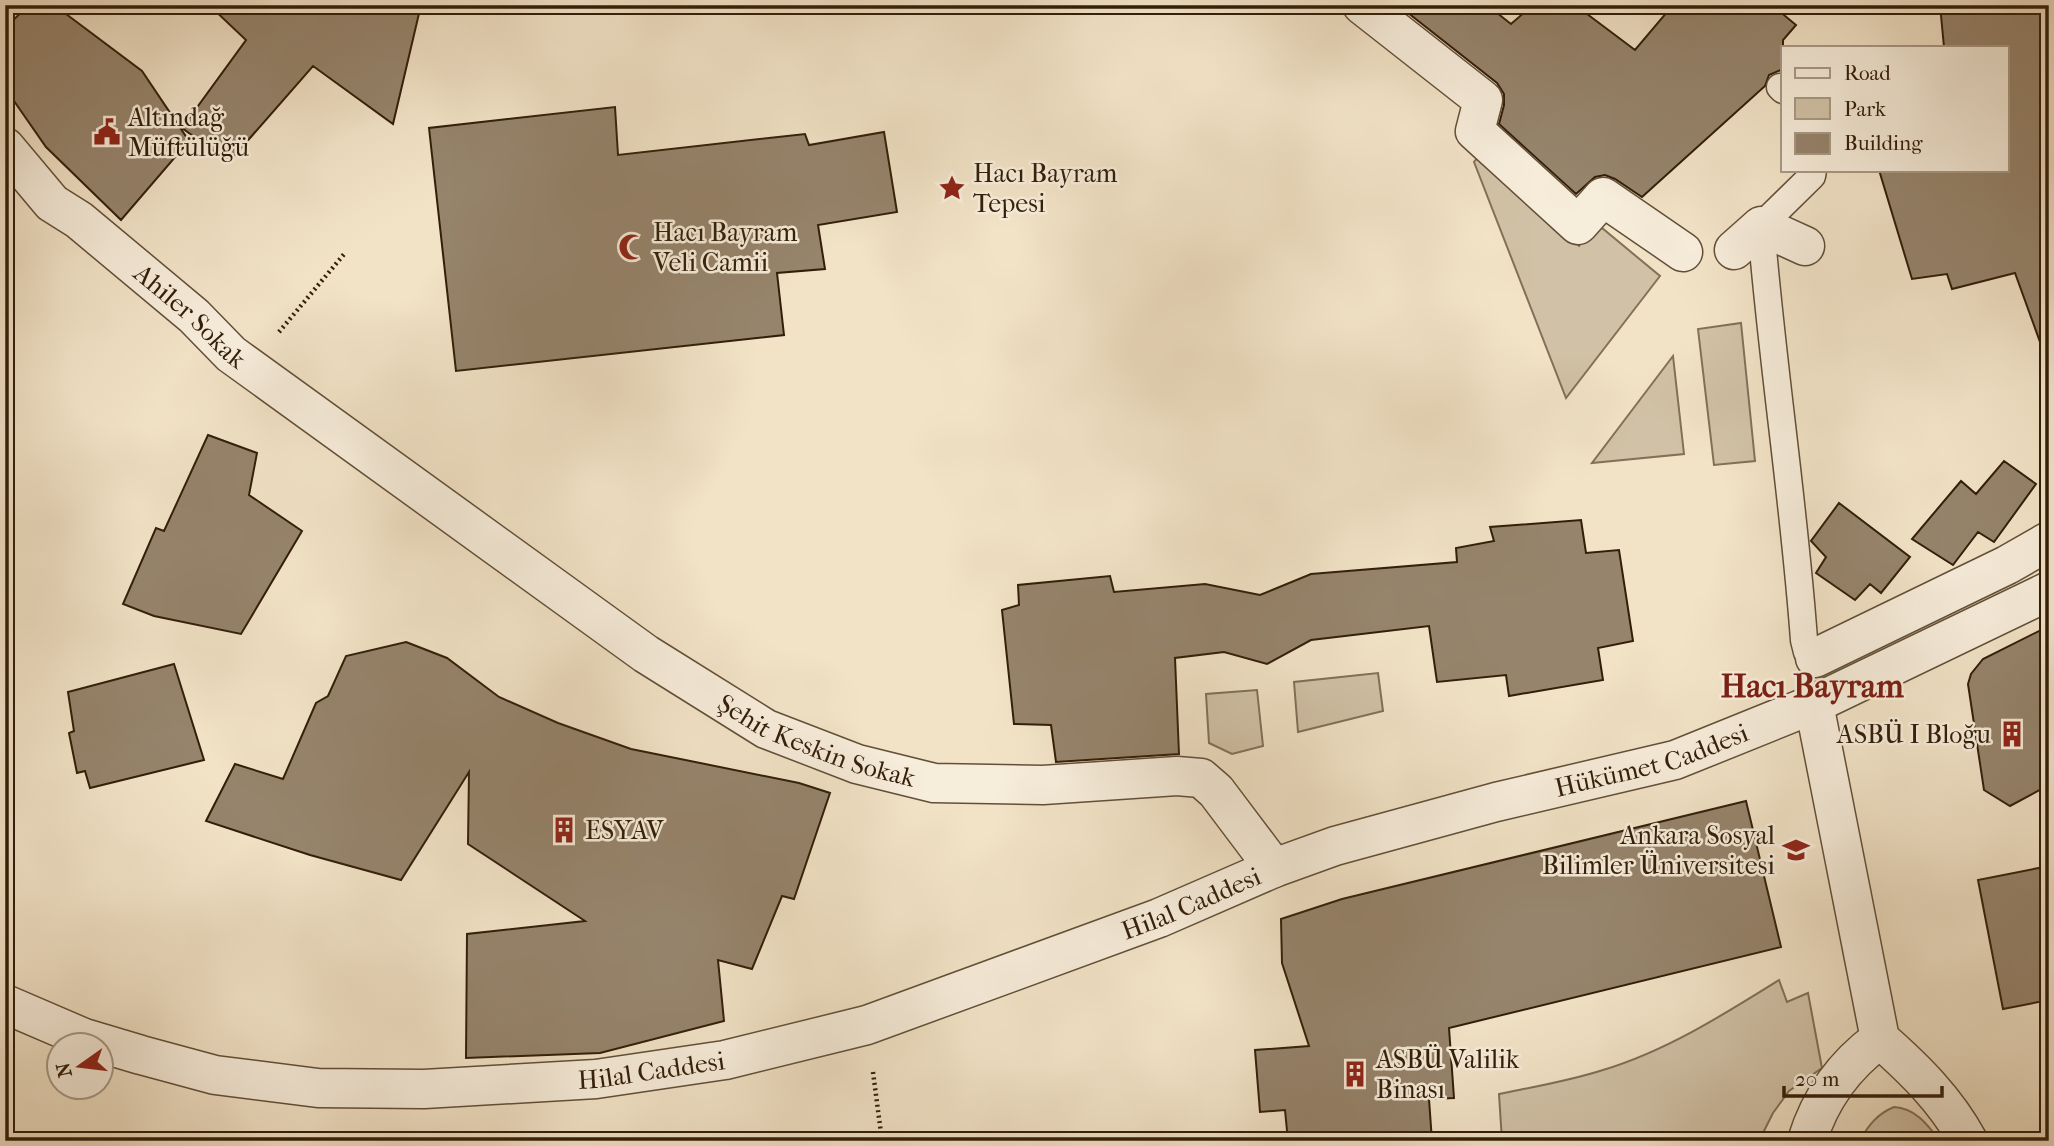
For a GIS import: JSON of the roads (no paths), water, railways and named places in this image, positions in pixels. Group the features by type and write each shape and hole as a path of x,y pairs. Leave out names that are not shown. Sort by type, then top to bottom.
{"street":[{"path":"1362,5 1483,100 1475,131 1578,225 1604,197 1684,252"},
{"name":"Ahiler Sokak","path":"5,147 52,203 89,228 194,316 231,354 390,469"},
{"path":"1748,238 1805,246"},
{"name":"Şehit Keskin Sokak","path":"390,469 646,654 766,729 857,764 934,783 1043,785 1177,776 1201,778 1216,791 1274,868"},
{"path":"1815,658 2007,565 2049,541"},
{"name":"Hükümet Caddesi","path":"1274,868 1335,846 1496,802 1675,760 1814,704 2049,591"},
{"path":"1814,704 1880,1039 1935,1091 1968,1141"},
{"name":"Hilal Caddesi","path":"5,1004 84,1038 215,1075 318,1088 424,1089 596,1079 725,1060 867,1025 1159,918 1274,868"},
{"path":"1807,1141 1826,1096 1841,1073 1860,1053 1880,1039"}],"lane":[{"path":"1813,172 1812,176 1748,238 1766,293 1787,456 1804,640 1807,652 1815,658"}],"place":[{"name":"Altındağ Müftülüğü","path":"107,132"},
{"name":"Hacı Bayram Tepesi","path":"952,188"},
{"name":"Hacı Bayram Veli Camii","path":"632,247"},
{"name":"ASBÜ I Bloğu","path":"2012,734"},
{"name":"ESYAV","path":"564,830"},
{"name":"Ankara Sosyal Bilimler Üniversitesi","path":"1796,850"},
{"name":"ASBÜ Valilik Binası","path":"1355,1074"}],"district":[{"name":"Hacı Bayram","path":"1812,686"}]}
